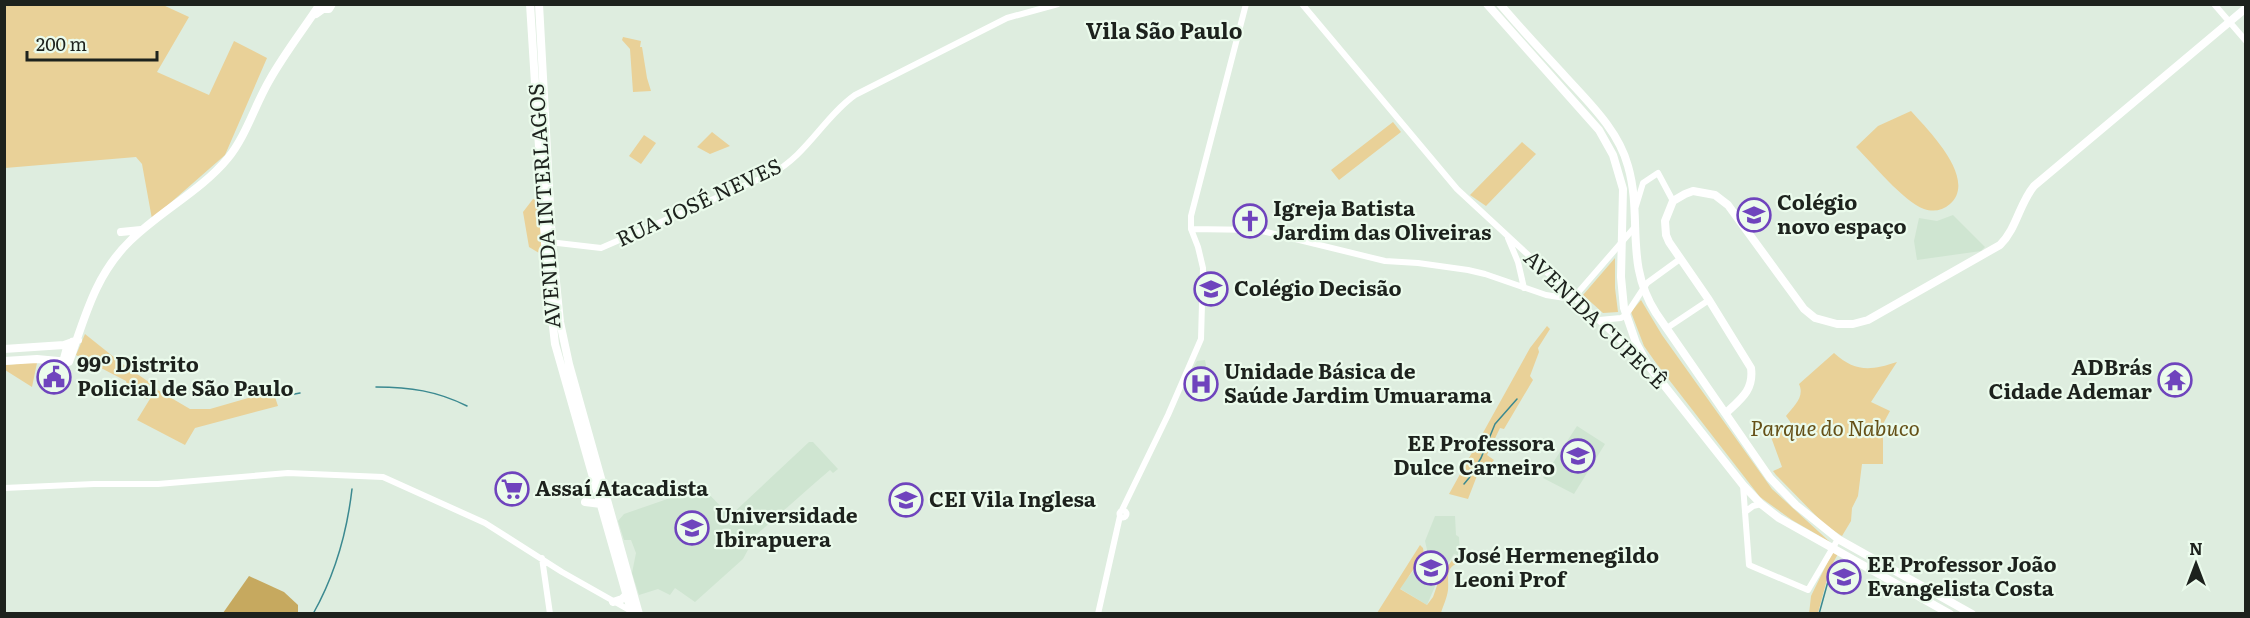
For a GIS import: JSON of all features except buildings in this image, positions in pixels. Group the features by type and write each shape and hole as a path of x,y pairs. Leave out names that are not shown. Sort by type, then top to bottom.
{"main road":[{"path":"5,362 37,359 66,362 71,345 100,279 116,256 132,239 171,209 230,156 270,80 320,4"},
{"name":"AVENIDA INTERLAGOS","path":"530,4 549,242 562,337 627,594 635,613"},
{"name":"AVENIDA INTERLAGOS","path":"539,4 549,242"},
{"path":"1487,4 1607,140 1623,189 1621,277 1626,315 1636,343 1648,365"},
{"path":"1500,4 1585,98 1614,135 1637,191 1634,228 1638,272 1643,289 1651,306 1758,461 1781,490 1809,517 1838,539 1971,614"},
{"path":"312,16 329,6"},
{"path":"1726,412 1746,395 1752,372 1749,363 1709,300 1669,243 1665,228 1667,213 1673,201 1694,191 1706,192 1723,200 1744,225 1804,309 1815,318 1827,323 1848,325 1868,320 1998,247 2010,233 2026,197 2049,174 2246,8"},
{"path":"121,231 143,230"},
{"path":"4,349 71,345"},
{"name":"AVENIDA CUPECÊ","path":"1648,365 1743,485 1761,504 1779,518 1950,614"},
{"path":"585,501 604,501"},
{"name":"AVENIDA INTERLAGOS","path":"604,501 635,613"},
{"path":"613,602 622,599 627,594"}],"street":[{"name":"RUA JOSÉ NEVES","path":"549,242 601,248 771,174 789,162 855,95 1007,18 1058,4"},
{"path":"1098,614 1122,514 1201,339 1202,260 1191,229 1191,216 1246,4"},
{"name":"AVENIDA CUPECÊ","path":"1302,4 1457,189 1603,321 1648,365"},
{"path":"2214,4 2246,41"},
{"path":"1637,191 1643,183 1658,173 1673,201"},
{"path":"1191,229 1258,230 1385,261 1418,263 1485,274 1524,288 1564,298 1575,296 1634,228"},
{"path":"1507,236 1518,262 1524,288"},
{"path":"1603,321 1626,315 1647,283 1680,259"},
{"path":"1667,328 1709,300"},
{"path":"4,488 158,484 288,473 383,477 485,523 613,602 635,613"},
{"path":"1743,485 1749,565 1808,590 1838,539"},
{"path":"1745,512 1752,506 1761,504"},
{"path":"542,558 550,614"}],"shaded area":[{"path":"1953,215 1985,247 1981,251 1917,260 1914,241 1919,218 1937,221"},
{"name":"Unidade Básica de Saúde Jardim Umuarama","path":"1205,360 1212,397 1194,399 1191,372 1197,361"},
{"name":"EE Professora Dulce Carneiro","path":"1577,426 1605,444 1574,494 1543,478"},
{"name":"Universidade Ibirapuera","path":"809,442 813,442 838,469 833,473 830,470 756,535 743,559 695,602 675,588 670,595 658,589 639,595 632,573 636,553 631,540 624,540 618,521 624,514 702,487 730,516"},
{"name":"José Hermenegildo Leoni Prof","path":"1435,516 1455,516 1460,556 1454,554 1439,577 1427,605 1399,588 1428,554 1425,541"},
{"path":"249,576 284,592 298,605 298,613 223,613"}],"green space":[{"path":"5,5 163,5 189,17 157,72 209,95 234,41 267,58 225,155 152,219 142,164 136,157 5,168"},
{"path":"623,37 641,41 640,47 642,47 651,91 633,92 630,49 622,40"},
{"path":"1911,111 1947,155 1958,182 1957,194 1950,204 1934,211 1924,209 1907,198 1856,147 1878,126"},
{"path":"1393,122 1401,132 1339,180 1331,170"},
{"path":"712,132 730,146 710,154 697,147"},
{"path":"644,135 656,143 641,164 629,156"},
{"path":"1522,142 1536,154 1486,206 1470,195"},
{"path":"533,199 541,201 544,256 529,247 523,212"},
{"path":"1615,258 1618,312 1603,313 1583,295"},
{"path":"1641,300 1662,335 1772,489 1830,542 1792,520 1760,497 1644,346 1631,312"},
{"path":"1547,326 1550,329 1538,348 1539,352 1530,376 1533,380 1504,429 1500,428 1487,455 1494,460 1486,470 1480,468 1468,499 1449,494 1530,348"},
{"path":"85,334 156,387 147,399 128,388 126,381 76,355"},
{"name":"Parque do Nabuco","path":"1834,353 1849,364 1863,368 1897,362 1871,402 1890,411 1883,424 1883,464 1862,464 1858,496 1852,508 1851,521 1842,536 1825,525 1773,471 1782,467 1771,437 1791,423 1786,416 1800,397 1799,384"},
{"path":"37,363 32,387 5,370 6,365"},
{"path":"156,389 190,409 210,409 273,391 278,406 195,428 185,445 137,420"},
{"path":"1420,545 1424,554 1400,589 1427,605 1433,597 1440,577 1453,559 1456,559 1456,564 1449,572 1447,593 1441,613 1377,613"},
{"path":"1833,551 1838,554 1830,568 1818,613 1809,614 1811,596"}],"waterway":[{"path":"376,387 423,391 467,406"},
{"path":"279,397 300,393"},
{"path":"1464,484 1481,458 1495,424 1517,399"},
{"path":"313,614 328,584 339,553 352,489"},
{"path":"1819,614 1832,567"}],"place":[{"name":"Colégio novo espaço","path":"1754,215"},
{"name":"Igreja Batista Jardim das Oliveiras","path":"1250,221"},
{"name":"Colégio Decisão","path":"1211,289"},
{"name":"99º Distrito Policial de São Paulo","path":"54,377"},
{"name":"ADBrás Cidade Ademar","path":"2175,380"},
{"name":"Unidade Básica de Saúde Jardim Umuarama","path":"1201,384"},
{"name":"EE Professora Dulce Carneiro","path":"1578,456"},
{"name":"Assaí Atacadista","path":"512,489"},
{"name":"CEI Vila Inglesa","path":"906,500"},
{"name":"Universidade Ibirapuera","path":"692,528"},
{"name":"José Hermenegildo Leoni Prof","path":"1431,568"},
{"name":"EE Professor João Evangelista Costa","path":"1844,577"}],"district":[{"name":"Vila São Paulo","path":"1164,31"}]}
